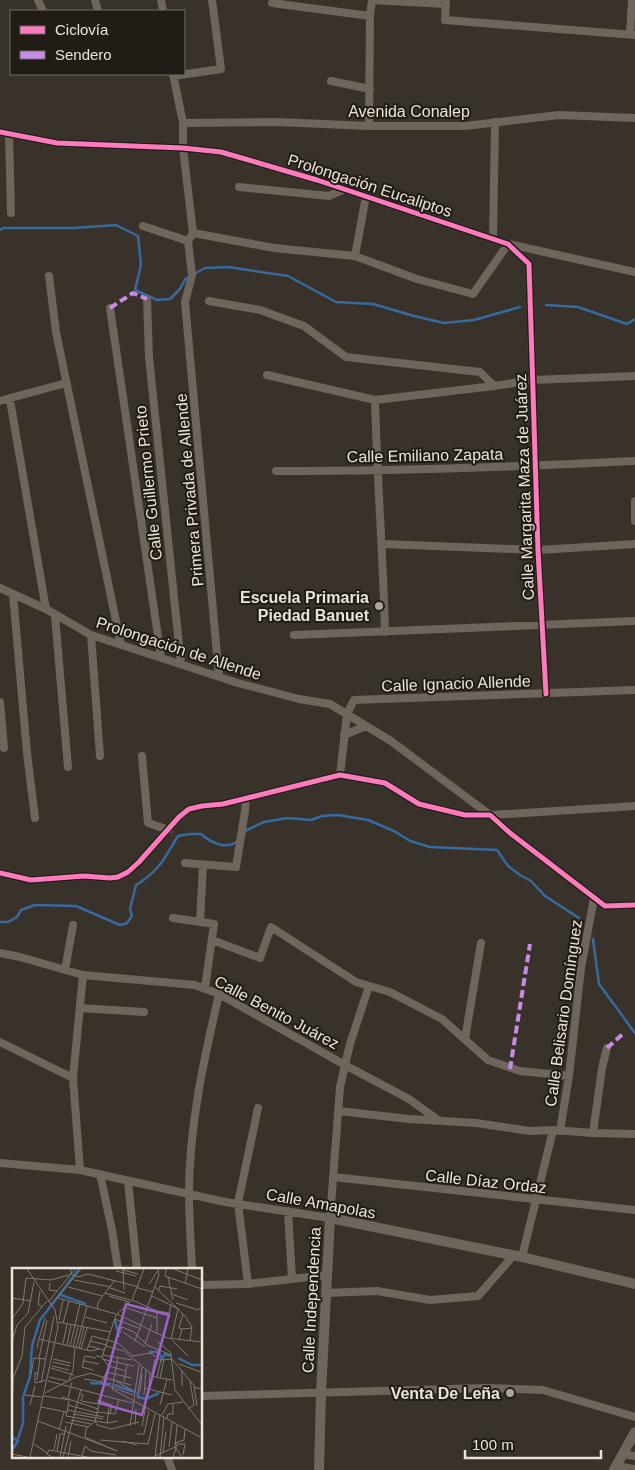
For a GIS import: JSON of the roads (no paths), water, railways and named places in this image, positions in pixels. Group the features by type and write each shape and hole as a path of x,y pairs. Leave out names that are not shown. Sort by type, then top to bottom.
{"street":[{"path":"185,73 220,69 212,0"},
{"path":"369,126 370,16 372,0 446,2 445,20 632,34 632,0"},
{"path":"272,3 283,2 370,16"},
{"path":"143,226 188,241 193,233 183,148 183,123 173,75"},
{"path":"331,81 370,89"},
{"name":"Avenida Conalep","path":"183,123 276,122 369,126 466,126 559,115 635,118"},
{"path":"493,239 495,122"},
{"name":"Prolongación Eucaliptos","path":"0,132 57,143 183,148 221,152 345,189 508,244 635,272"},
{"path":"9,134 11,213"},
{"path":"240,187 330,196 345,189"},
{"path":"355,256 366,196"},
{"path":"193,233 274,248 355,256 417,279 473,294 508,244"},
{"name":"Primera Privada de Allende","path":"188,241 192,275 185,302 219,676"},
{"name":"Prolongación Eucaliptos","path":"508,244 528,264 530,309"},
{"path":"48,276 66,383 121,645"},
{"name":"Calle Guillermo Prieto","path":"146,299 149,357 181,664"},
{"path":"209,301 260,310 304,326 346,357 480,372 494,386"},
{"path":"110,308 161,657"},
{"name":"Calle Margarita Maza de Juárez","path":"530,309 538,550 546,694"},
{"path":"266,375 375,400 533,380 635,376"},
{"path":"0,401 10,400 66,383"},
{"path":"10,400 46,609"},
{"path":"375,400 377,471 383,544 385,632"},
{"name":"Calle Emiliano Zapata","path":"276,471 377,471 635,461"},
{"path":"635,501 635,521"},
{"path":"383,544 538,550 635,544"},
{"name":"Prolongación de Allende","path":"0,588 46,609 55,616 92,635 238,683 300,699 330,704 391,741 490,815 510,833 606,906 635,905"},
{"path":"13,594 27,753 35,818"},
{"path":"55,616 68,767"},
{"path":"294,635 635,621"},
{"path":"92,635 100,756"},
{"name":"Calle Ignacio Allende","path":"347,714 354,700 635,690"},
{"path":"0,702 4,748"},
{"path":"340,776 347,714"},
{"path":"344,735 366,726"},
{"path":"142,756 148,823 169,830"},
{"path":"0,873 31,880 84,876 118,877 128,872 169,830 179,817 189,809 223,804 340,776 385,783 418,804 466,815 635,806"},
{"path":"185,863 236,867 246,798"},
{"path":"200,922 203,865"},
{"name":"Calle Belisario Domínguez","path":"518,1256 556,1131 569,1076 581,968 594,898"},
{"path":"173,918 214,924 205,988"},
{"path":"65,970 73,925"},
{"path":"212,940 260,958 271,927 356,982 390,992 442,1019 488,1060 510,1068 569,1076"},
{"path":"465,1039 481,943"},
{"name":"Calle Benito Juárez","path":"0,953 83,975 187,984 205,988 220,994 409,1099 438,1120"},
{"path":"80,1170 73,1078 83,975"},
{"name":"Calle Independencia","path":"319,1470 330,1218 340,1087 350,1044 369,986"},
{"path":"192,1268 189,1193 190,1160 202,1069 220,994"},
{"path":"80,1008 144,1012"},
{"path":"0,1042 73,1078"},
{"path":"593,1132 602,1068 607,1048"},
{"path":"248,1284 238,1204 258,1108"},
{"path":"339,1110 409,1119 476,1123 530,1131 635,1134"},
{"name":"Calle Amapolas","path":"0,1163 80,1170 238,1204 330,1218 518,1256 635,1284"},
{"path":"100,1174 118,1268"},
{"name":"Calle Díaz Ordaz","path":"333,1177 536,1201 635,1210"},
{"path":"128,1181 137,1268"},
{"path":"288,1211 292,1279"},
{"path":"326,1293 377,1291 430,1300 478,1296 518,1256"},
{"path":"202,1285 248,1284 327,1275"},
{"path":"202,1396 486,1388 543,1390 635,1417"},
{"path":"635,1432 615,1468 635,1469"},
{"path":"622,1454 635,1456"},
{"path":"168,1458 172,1470"}],"waterway":[{"path":"0,230 3,228 74,228 116,225 138,236 141,265 135,290 157,300 170,299 180,289 185,279 189,277"},
{"path":"194,274 205,268 228,267 288,276 336,302 373,304 444,323 474,320 520,307"},
{"path":"546,305 578,307 627,324 635,319"},
{"path":"243,835 247,830 264,822 287,818 311,820 322,816 338,815 368,820 394,831 410,841 430,847 497,850 508,866 531,881 545,896 579,918"},
{"path":"0,922 8,922 17,917 21,910 35,905 76,906 120,925 127,923 132,916 130,909 136,885 156,869 178,836 201,834 214,843 224,845 233,844 238,841"},
{"path":"593,939 599,984 635,1033"}],"place":[{"name":"Escuela Primaria Piedad Banuet","path":"379,606"},
{"name":"Venta De Leña","path":"510,1393"}]}
